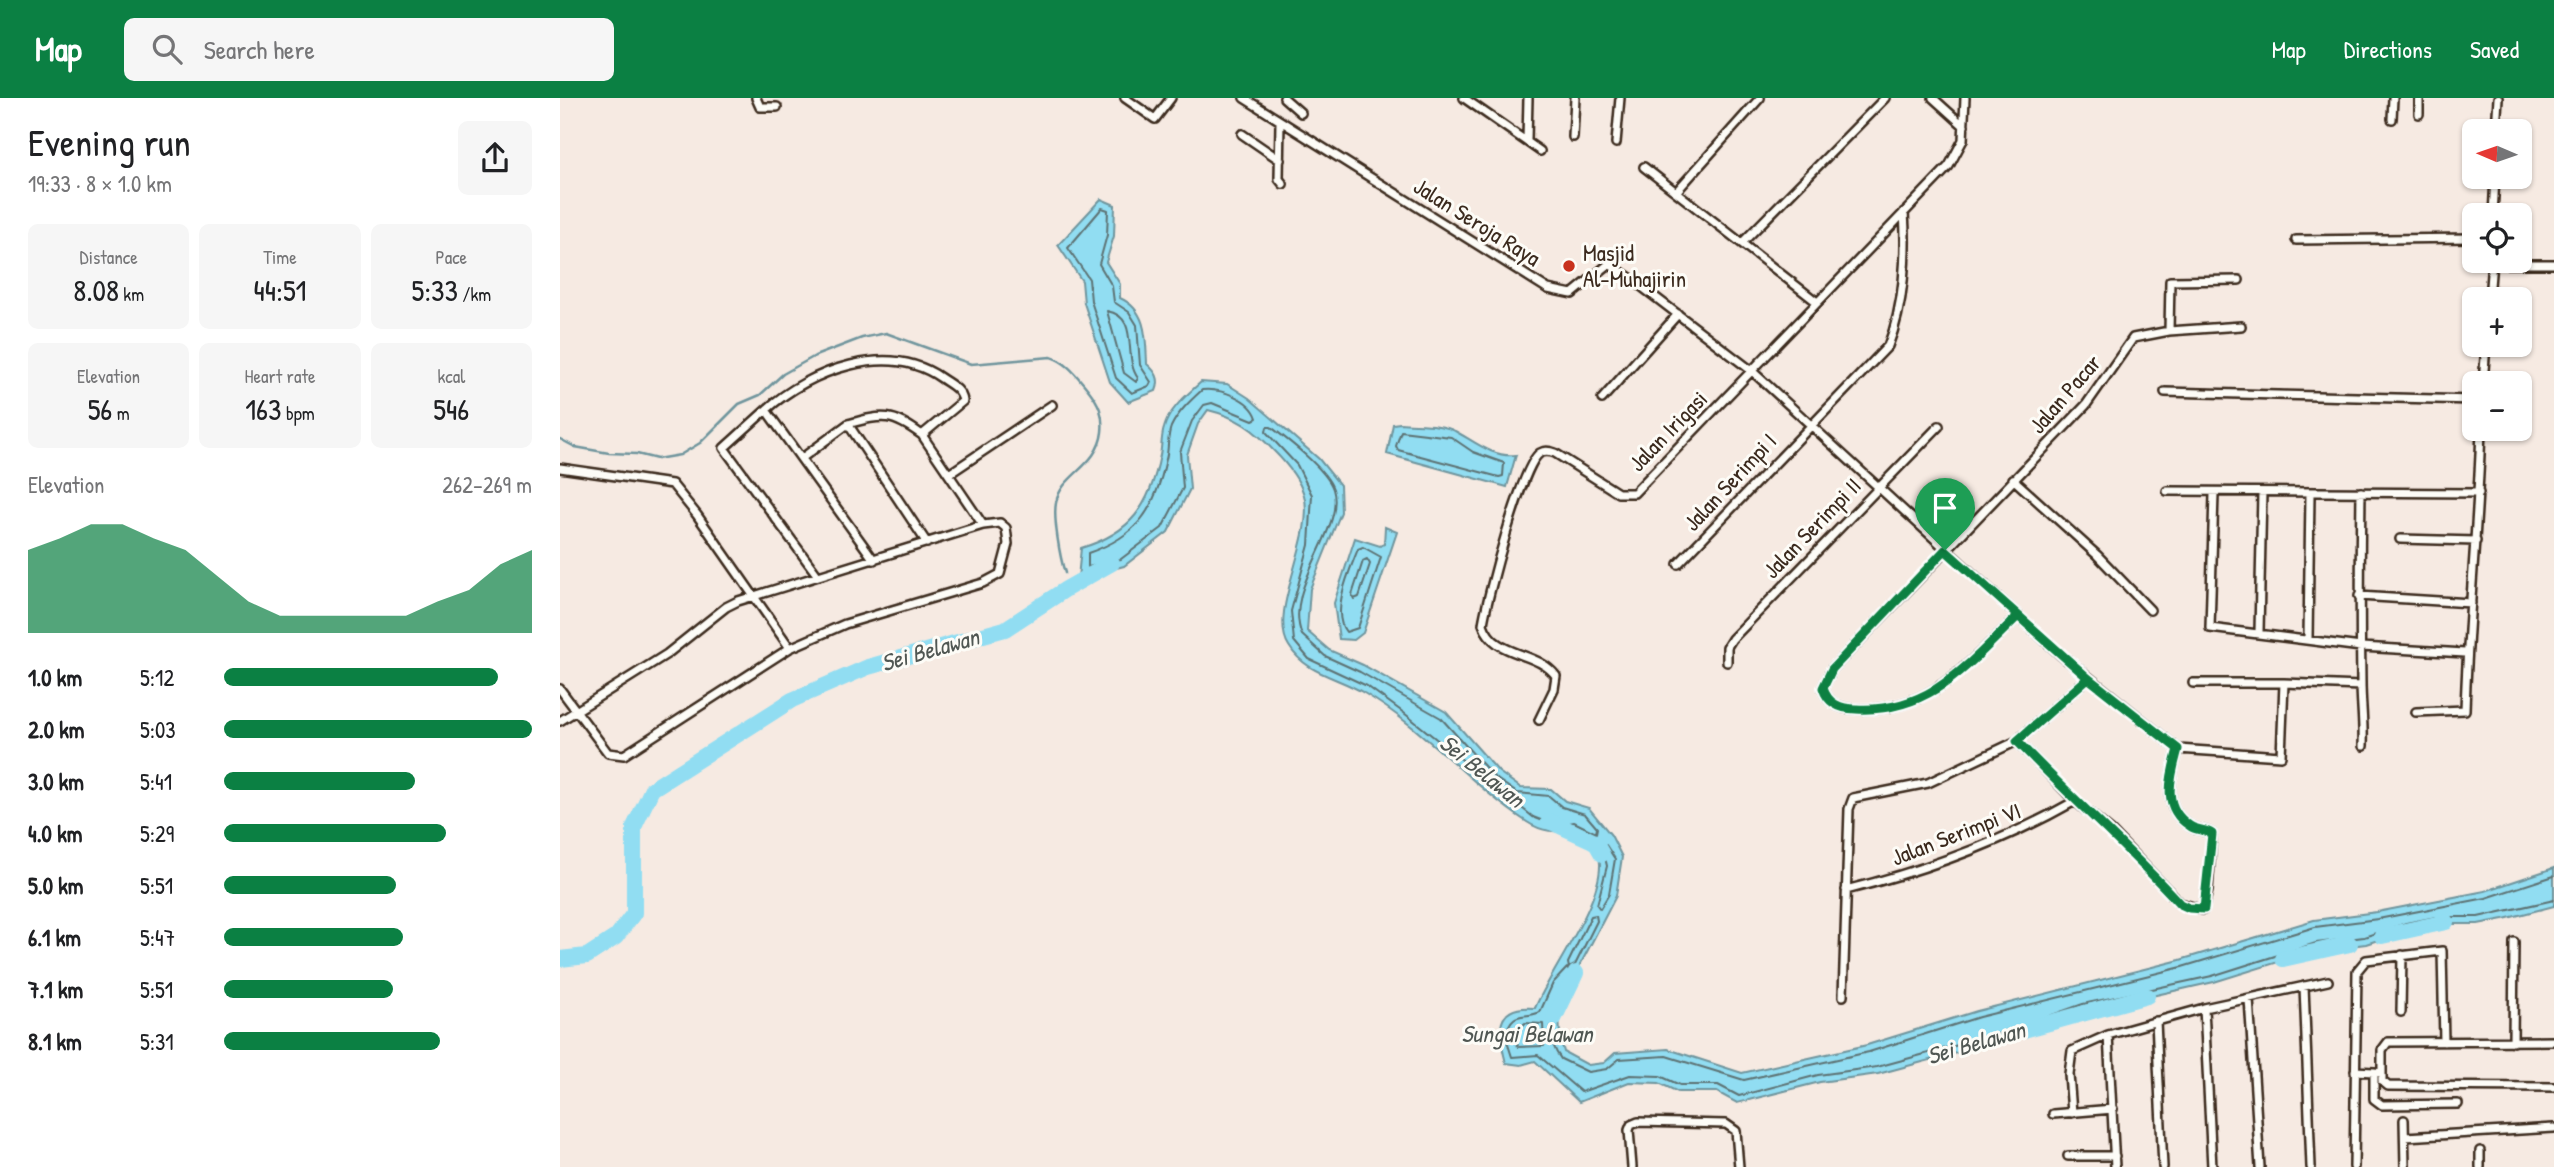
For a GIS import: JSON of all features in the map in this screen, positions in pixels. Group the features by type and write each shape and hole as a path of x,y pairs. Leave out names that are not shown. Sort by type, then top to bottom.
{"street":[{"path":"756,98 760,107 777,107"},
{"path":"1125,98 1155,118 1171,98"},
{"path":"1284,98 1301,113"},
{"path":"1465,98 1539,150"},
{"path":"1527,140 1528,98"},
{"path":"1573,137 1575,98"},
{"path":"1616,144 1620,98"},
{"path":"1676,192 1760,98"},
{"path":"1742,243 1885,98"},
{"path":"1933,98 1964,126"},
{"name":"Jalan Irigasi","path":"1539,720 1555,689 1556,676 1550,667 1499,646 1487,637 1483,624 1520,488 1531,463 1539,453 1555,453 1618,493 1634,493 1953,161 1963,140 1965,98"},
{"path":"2392,118 2393,98"},
{"path":"2419,98 2419,114"},
{"path":"2497,119 2498,98"},
{"name":"Jalan Seroja Raya","path":"1248,99 1280,122 1548,289 1572,294 1609,264 1752,371 2018,616 2088,678 2178,749"},
{"path":"1280,122 1279,179 1283,184"},
{"path":"1242,134 1280,160"},
{"path":"1644,167 1817,302"},
{"name":"Jalan Serimpi I","path":"1678,564 1888,346 1899,308 1906,233 1904,212"},
{"path":"2296,240 2462,238"},
{"path":"2532,263 2554,264"},
{"path":"2169,331 2169,281 2239,280"},
{"path":"1602,399 1678,314"},
{"name":"Jalan Pacar","path":"2018,616 1943,687 1911,702 1879,709 1846,709 1839,708 1826,697 1823,688 1832,669 2101,388 2133,338 2169,331 2241,327"},
{"path":"818,576 724,449 783,395 845,366 884,359 910,363 936,374 962,395 963,401 956,409 922,435"},
{"path":"2165,392 2462,400"},
{"path":"949,474 1052,405"},
{"path":"766,410 874,560"},
{"path":"802,458 848,424 874,417 893,416 922,435 983,525"},
{"path":"848,424 927,543"},
{"name":"Jalan Serimpi II","path":"1727,662 1727,647 1732,639 1939,426"},
{"path":"2416,712 2465,710 2465,653 2476,541 2481,441"},
{"path":"560,468 672,484 756,597 790,648"},
{"path":"2013,479 2098,555 2150,610"},
{"path":"2167,492 2479,493"},
{"path":"2259,632 2262,492"},
{"path":"2361,492 2359,596 2363,746"},
{"path":"2214,494 2210,628 2259,632 2361,647 2465,653"},
{"path":"2308,639 2310,494"},
{"path":"560,689 577,709 608,753 624,755 790,648 845,624 983,583 1000,574 1009,544 1008,533 1000,523 983,525 726,607 667,654 577,709 560,722"},
{"path":"2400,539 2476,541"},
{"path":"2359,596 2471,603"},
{"path":"1843,996 1849,809 1853,798 1928,783 2017,741 2088,678"},
{"path":"2193,683 2361,686"},
{"path":"2017,741 2075,802 2110,830 2180,904 2204,909 2212,834 2190,826 2169,796 2168,787 2178,749 2281,756 2284,683"},
{"name":"Jalan Serimpi VI","path":"1846,890 1891,880 1979,847 2038,822 2075,802"},
{"path":"2513,1042 2514,942"},
{"path":"2354,1167 2357,971 2366,960 2442,951 2444,1041"},
{"path":"2401,1012 2402,955"},
{"path":"2072,1113 2069,1073 2071,1051 2108,1035 2156,1021 2328,981"},
{"path":"2304,986 2311,1167"},
{"path":"2249,999 2260,1167"},
{"path":"2204,1008 2213,1167"},
{"path":"2156,1021 2163,1167"},
{"path":"2108,1035 2115,1167"},
{"path":"2458,1104 2382,1105 2374,1099 2382,1050 2388,1042 2554,1041"},
{"path":"2355,1071 2378,1072"},
{"path":"2378,1072 2388,1086 2554,1087"},
{"path":"2053,1114 2113,1109"},
{"path":"2404,1120 2405,1167"},
{"path":"1632,1167 1629,1130 1638,1122 1726,1124 1736,1131 1739,1167"},
{"path":"2405,1137 2554,1128"},
{"path":"2480,1150 2480,1167"},
{"path":"2068,1156 2115,1156"}],"water":[{"path":"1101,199 1115,205 1114,236 1106,262 1120,284 1120,298 1129,303 1140,317 1145,335 1147,364 1158,379 1156,391 1128,402 1110,382 1084,303 1082,281 1058,245"},
{"name":"Sungai Belawan","path":"1201,382 1227,384 1249,398 1319,459 1340,485 1341,512 1310,589 1307,631 1329,650 1363,665 1446,712 1499,772 1521,788 1551,789 1565,801 1589,808 1611,835 1622,857 1616,896 1564,996 1560,1017 1564,1052 1588,1065 1604,1063 1615,1053 1668,1049 1742,1073 1867,1045 1977,1011 2180,960 2314,920 2377,912 2485,891 2554,868 2554,906 2478,924 2438,924 2408,930 2366,944 2317,950 2214,982 2085,1011 1997,1042 1878,1074 1820,1082 1737,1103 1717,1092 1678,1092 1659,1083 1629,1082 1579,1102 1535,1061 1521,1065 1506,1063 1501,1032 1505,1016 1512,1011 1535,1008 1584,917 1598,880 1600,861 1594,843 1573,829 1549,831 1527,822 1386,707 1364,693 1313,669 1296,655 1289,646 1284,631 1284,614 1306,512 1299,483 1279,456 1244,425 1228,416 1208,410 1198,424 1187,455 1190,489 1168,532 1124,566 1078,578 1081,548 1113,534 1136,515 1144,503 1156,473 1166,421 1179,403"},
{"path":"1393,424 1449,428 1484,448 1499,454 1516,455 1507,487 1387,454"},
{"path":"1385,527 1397,532 1363,633 1354,640 1339,639 1334,603 1355,538 1380,546 1384,544"}],"waterway":[{"path":"560,439 575,447 609,453 637,454 657,459 680,455 700,443 739,404 760,395 783,374 815,356 862,338 886,333 971,364 1051,357 1067,366 1087,388 1098,404 1102,420 1102,432 1094,454 1065,485 1056,503 1055,518 1065,573"},
{"name":"Sei Belawan","path":"560,959 587,956 616,937 634,913 634,827 652,789 792,700 868,667 1005,629 1112,563"},
{"name":"Sei Belawan","path":"1549,821 1595,842 1602,854"},
{"name":"Sei Belawan","path":"2382,936 2446,922"},
{"name":"Sei Belawan","path":"2283,959 2350,944"},
{"name":"Sei Belawan","path":"1554,1019 1576,973"},
{"name":"Sei Belawan","path":"2020,1031 2147,996"}],"place":[{"name":"Masjid Al-Muhajirin","path":"1569,266"}],"route":[{"path":"1945,550 1832,669 1823,688 1826,697 1839,708 1846,709 1879,709 1911,702 1943,687 2018,616 2061,655 2088,678 2017,741 2075,802 2110,830 2180,904 2203,910 2206,906 2210,876 2212,834 2185,822 2169,796 2168,787 2178,749 2061,655 2018,616 1945,550"}]}
